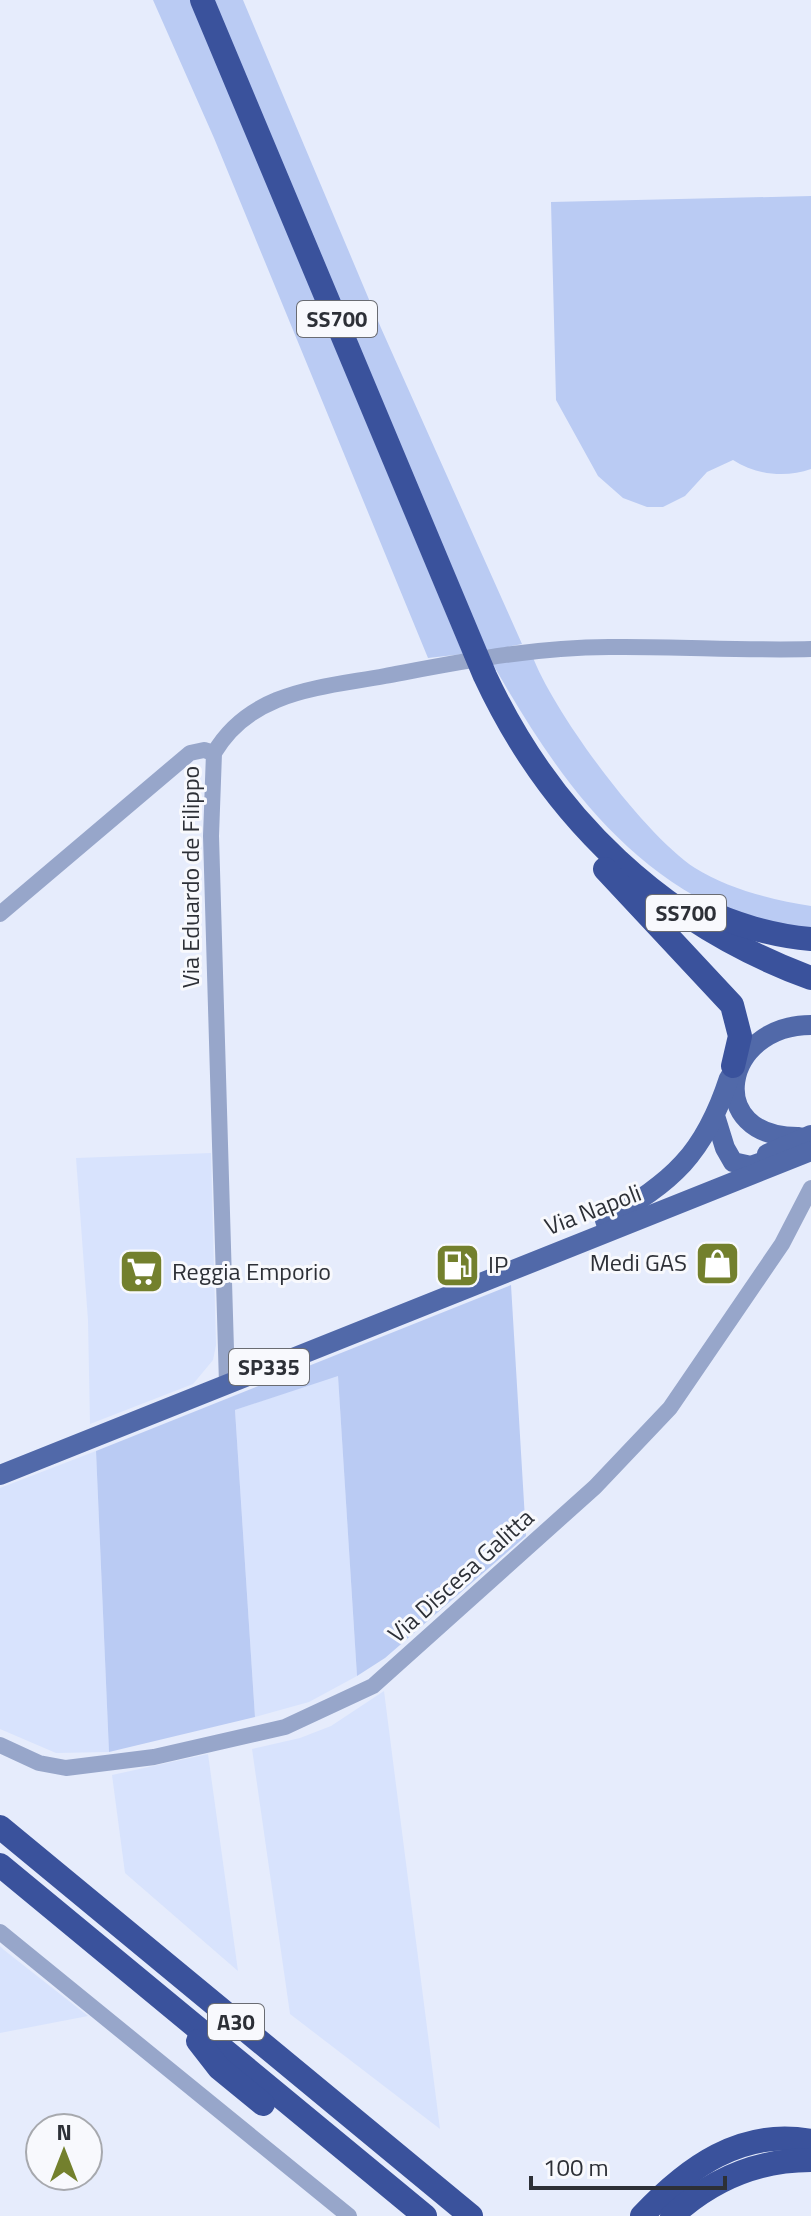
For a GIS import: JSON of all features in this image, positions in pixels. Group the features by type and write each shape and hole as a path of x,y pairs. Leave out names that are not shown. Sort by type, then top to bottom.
{"highway":[{"name":"SS700","path":"202,0 502,712 555,795 578,822 641,882 711,930 811,978"},
{"path":"555,795 563,820 573,832 732,1005 740,1036 733,1066"},
{"path":"578,822 606,835 678,896 718,917 811,939"},
{"name":"A30","path":"0,1827 471,2216"},
{"name":"A30","path":"0,1865 425,2216"},
{"path":"172,2007 219,2068 398,2216"},
{"path":"642,2216 686,2172 736,2146 776,2139 811,2141"},
{"path":"672,2216 742,2169 778,2160 811,2160"},
{"path":"446,2195 485,2216"}],"main road":[{"path":"810,1141 769,1135 751,1125 740,1113 735,1086 739,1067 751,1046 768,1033 793,1025 811,1025"},
{"path":"605,1221 667,1180 693,1154 716,1119 733,1066"},
{"path":"716,1119 728,1155 741,1165"},
{"name":"Via Napoli","path":"538,1259 605,1221 741,1165 810,1141"},
{"name":"Via Napoli","path":"538,1259 810,1141"},
{"name":"SP335","path":"0,1475 538,1259"}],"street":[{"name":"Via Eduardo de Filippo","path":"227,1384 211,836 214,753 259,705 296,693 514,652 609,647 752,651 811,649"},
{"path":"0,914 190,753 204,750 214,753"},
{"name":"Via Discesa Galitta","path":"0,1745 39,1763 66,1768 154,1757 285,1727 373,1686 595,1487 670,1408 782,1244 811,1188"},
{"path":"0,1932 349,2216"}],"shaded area":[{"path":"153,0 190,0 463,654 428,658 214,138"},
{"path":"213,0 243,0 381,328 522,644 487,651"},
{"path":"811,196 811,469 792,474 771,474 733,460 707,472 685,496 663,507 647,507 623,498 598,476 556,400 551,202"},
{"path":"532,655 579,739 627,801 674,852 695,868 722,882 751,893 811,906 811,931 722,910 683,889 616,836 560,771 491,661"},
{"path":"211,1153 216,1345 213,1360 193,1384 90,1424 88,1320 76,1158"},
{"path":"511,1285 526,1536 385,1658 357,1676 338,1376 235,1410 255,1717 109,1752 96,1451"},
{"path":"338,1375 357,1676 309,1702 255,1717 235,1410"},
{"path":"96,1451 109,1752 56,1753 0,1729 0,1488"},
{"path":"384,1691 440,2129 290,2014 252,1749 300,1738 331,1726"},
{"path":"208,1754 238,1971 125,1873 112,1775"},
{"path":"0,1946 4,1950 88,2016 0,2033"}],"place":[{"name":"Medi GAS","path":"718,1263"},
{"name":"IP","path":"457,1265"},
{"name":"Reggia Emporio","path":"141,1272"}]}
